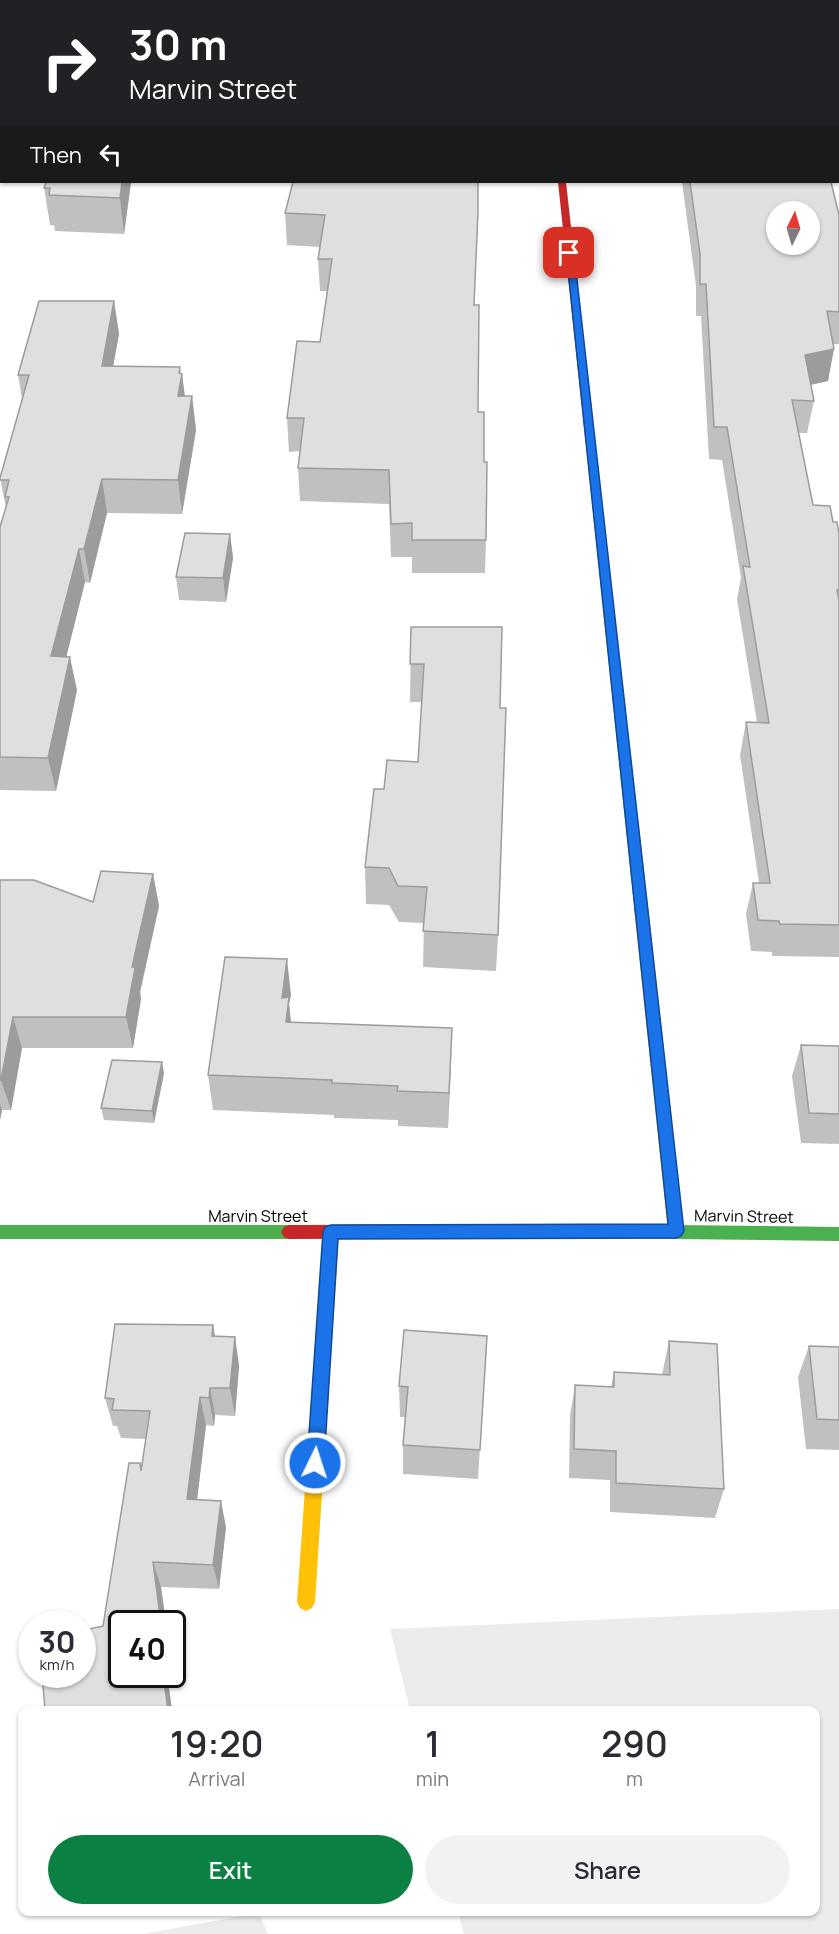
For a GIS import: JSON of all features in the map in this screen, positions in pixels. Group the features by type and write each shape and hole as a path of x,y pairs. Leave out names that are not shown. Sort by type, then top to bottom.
{"street":[{"path":"562,183 676,1231"},
{"name":"Marvin Street","path":"0,1232 676,1231 839,1233"},
{"path":"306,1602 331,1232"}],"shaded area":[{"path":"839,1609 839,1934 464,1934 459,1916 820,1916 820,1706 409,1706 390,1629"},
{"path":"242,1916 260,1916 268,1934 143,1934"}],"building":[{"path":"46,183 122,183 120,198 49,195 50,188 44,188"},
{"path":"293,183 478,183 474,305 479,305 478,412 484,412 484,462 487,462 486,540 412,540 412,523 391,524 389,470 298,468 304,418 287,418 297,341 320,342 332,259 318,259 325,215 285,213"},
{"path":"690,183 831,183 839,215 839,312 827,311 834,349 805,355 814,401 792,400 813,505 830,506 833,522 837,522 839,534 839,590 837,590 839,600 839,925 780,924 779,921 758,920 753,883 770,883 746,722 769,723 743,566 750,567 727,427 714,427 706,284 700,284 700,254"},
{"path":"39,301 114,301 102,366 180,367 179,373 182,374 178,396 192,396 178,480 102,479 84,549 79,549 51,656 70,657 48,758 0,757 0,527 9,497 5,497 9,480 0,480 0,478 29,375 18,375"},
{"path":"185,533 230,534 223,578 176,577"},
{"path":"411,627 502,627 500,708 506,708 498,935 423,931 427,887 398,886 389,868 365,867 374,789 384,789 387,760 418,762 424,664 410,664"},
{"path":"101,871 153,874 132,967 135,968 126,1017 13,1017 0,1080 0,880 34,880 93,902"},
{"path":"225,957 287,959 282,998 289,997 286,1022 452,1028 449,1093 397,1091 398,1086 332,1083 332,1080 208,1075"},
{"path":"801,1045 839,1046 839,1114 809,1113"},
{"path":"112,1060 162,1062 152,1111 101,1108"},
{"path":"115,1324 213,1325 212,1336 235,1337 230,1388 210,1388 209,1398 200,1397 187,1499 221,1501 213,1565 153,1562 159,1610 108,1610 108,1688 165,1688 167,1706 45,1706 43,1688 96,1688 96,1628 103,1626 129,1463 140,1463 141,1471 150,1411 112,1410 114,1399 105,1398"},
{"path":"404,1330 487,1336 480,1450 403,1445 408,1387 399,1386"},
{"path":"669,1341 717,1344 724,1489 616,1483 616,1451 574,1449 575,1385 614,1387 614,1372 670,1375"},
{"path":"809,1346 839,1347 839,1420 817,1419"}],"traffic: fast":[{"path":"600,531 642,915"},
{"path":"586,1231 839,1234"},
{"path":"0,1232 289,1232"}],"traffic: slow":[{"path":"642,915 676,1231"},
{"path":"306,1602 331,1232"}],"traffic: jam":[{"path":"562,183 600,531"},
{"path":"289,1232 586,1231"}],"route":[{"path":"315,1463 331,1232 676,1231 569,253"}]}
